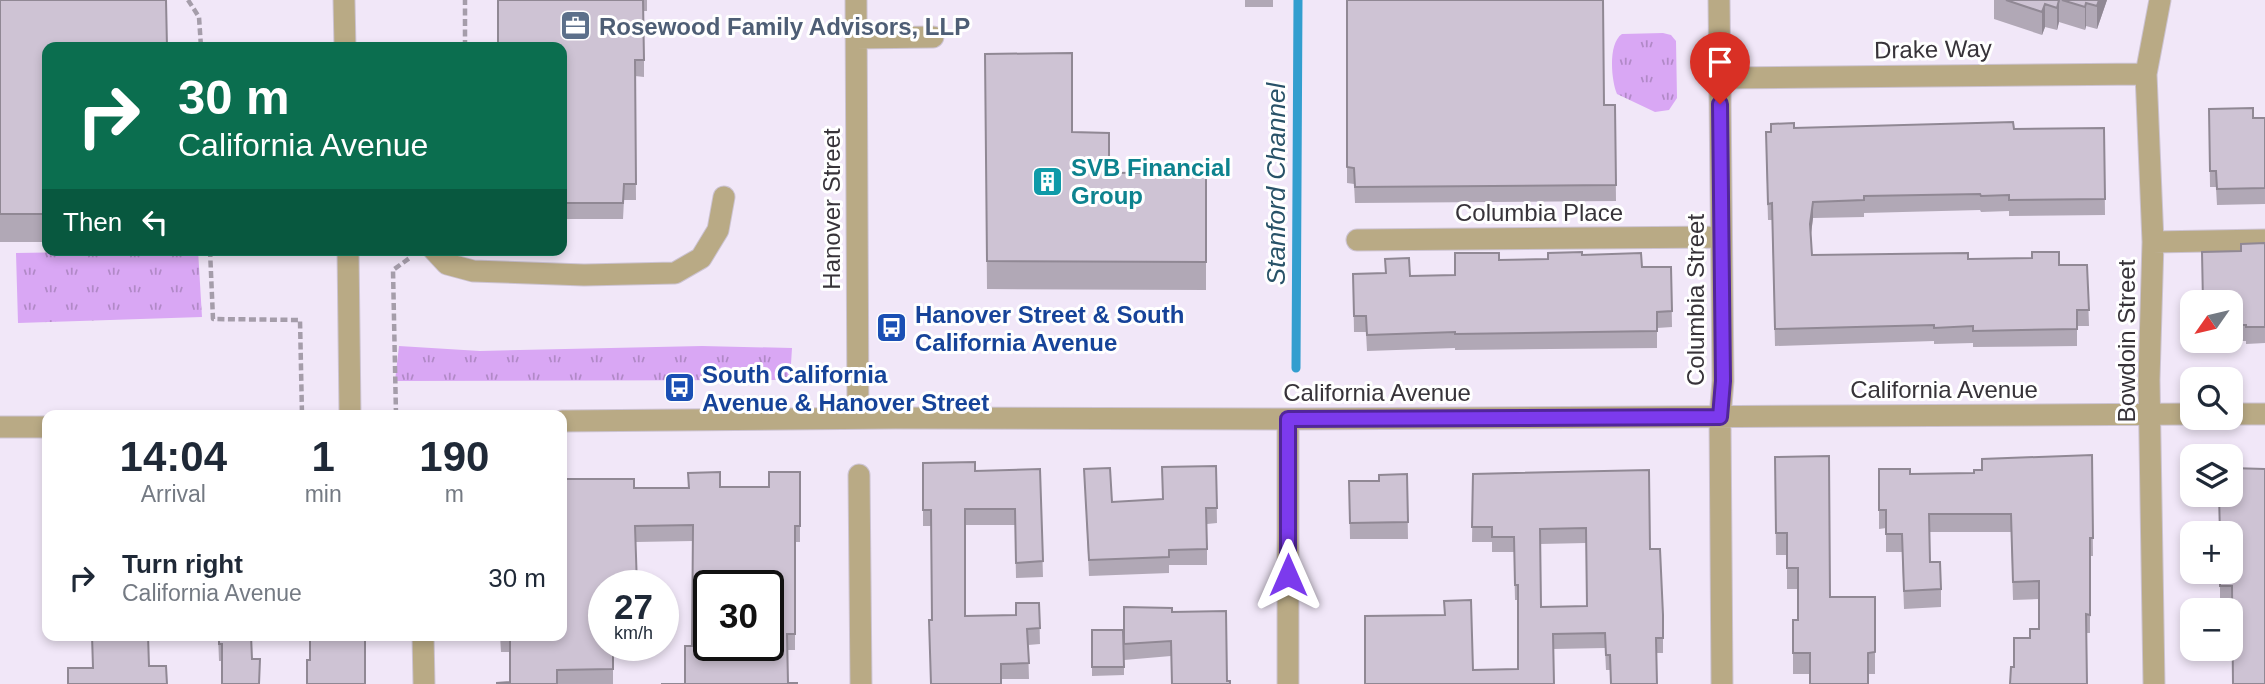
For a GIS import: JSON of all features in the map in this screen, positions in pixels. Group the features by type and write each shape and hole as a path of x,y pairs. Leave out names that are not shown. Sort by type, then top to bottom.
{"street":[{"path":"344,0 345,42"},
{"name":"Hanover Street","path":"856,0 858,418"},
{"name":"Columbia Street","path":"1719,0 1723,381 1720,417 1722,684"},
{"name":"Bowdoin Street","path":"2154,684 2149,380 2153,242 2146,74 2160,0"},
{"path":"856,38 933,37"},
{"name":"Drake Way","path":"1720,78 2146,74"},
{"path":"439,256 447,264 473,271 584,275 675,273 701,258 718,230 724,197"},
{"name":"Columbia Place","path":"1357,240 1721,237"},
{"path":"2153,242 2265,240"},
{"path":"348,256 350,410"},
{"name":"California Avenue","path":"567,421 2180,414"},
{"path":"2243,414 2265,414"},
{"path":"1288,419 1288,684"},
{"path":"0,427 42,427"},
{"path":"859,475 861,684"},
{"path":"423,641 424,684"}],"path":[{"path":"188,0 199,17 201,42"},
{"path":"465,0 465,42"},
{"path":"210,256 213,319 300,320 302,410"},
{"path":"396,410 393,270 413,256"}],"green space":[{"path":"1622,34 1671,35 1676,41 1677,98 1669,110 1655,112 1617,94 1612,71 1613,53 1614,45"},
{"path":"16,253 42,253 42,256 198,256 202,317 18,323"},
{"path":"399,346 480,351 702,346 792,348 790,380 395,381"}],"building":[{"path":"0,0 166,0 167,42 42,42 42,214 0,214"},
{"path":"498,0 643,0 644,60 635,60 636,184 624,184 623,203 567,203 567,42 498,42"},
{"path":"1347,0 1603,0 1604,105 1615,105 1616,185 1355,187 1354,168 1347,167"},
{"path":"2006,0 2059,0 2057,8 2045,4 2042,12"},
{"path":"2062,0 2099,0 2097,6 2086,3 2085,7"},
{"name":"SVB Financial Group","path":"1072,53 1072,132 1109,133 1109,173 1206,172 1206,262 987,261 985,54"},
{"path":"2253,108 2253,118 2265,118 2265,188 2217,189 2216,171 2210,171 2209,109"},
{"path":"2013,122 2014,129 2104,128 2105,199 2009,200 2009,195 1980,194 1864,196 1864,200 1813,202 1810,224 1812,255 1968,253 1968,259 2032,258 2032,252 2059,252 2059,265 2087,265 2089,310 2077,310 2077,329 1973,331 1973,326 1934,328 1934,325 1775,329 1772,203 1768,204 1766,132 1771,132 1771,124 1794,123 1794,128"},
{"path":"2265,243 2265,327 2244,325 2244,290 2203,290 2202,252 2241,251 2241,244"},
{"path":"1582,252 1582,255 1641,253 1642,267 1671,267 1672,311 1657,312 1657,331 1367,335 1366,316 1354,316 1353,274 1386,273 1385,259 1409,258 1410,276 1455,275 1455,253 1499,253 1499,260 1548,259 1548,253"},
{"path":"2092,455 2093,538 2090,538 2090,615 2086,614 2087,684 2010,684 2011,667 2014,667 2014,638 2030,638 2030,629 2039,629 2039,581 2013,582 2011,514 1929,514 1930,562 1940,562 1941,589 1904,591 1902,534 1886,534 1886,510 1879,510 1879,469 1910,469 1910,474 1974,473 1974,470 1982,470 1982,459"},
{"path":"1829,456 1830,597 1875,597 1875,652 1868,653 1868,684 1810,684 1810,653 1793,653 1793,620 1798,620 1798,568 1787,568 1787,533 1776,533 1775,457"},
{"path":"975,462 975,471 1040,469 1043,561 1016,563 1015,509 965,509 965,616 1016,615 1016,603 1039,603 1040,628 1027,629 1029,663 1001,664 1001,684 931,684 931,510 923,510 923,463"},
{"path":"1216,466 1217,508 1206,508 1207,549 1169,550 1169,557 1089,560 1084,469 1110,468 1112,502 1163,499 1162,467"},
{"path":"2243,468 2265,469 2265,684 2233,684 2233,661 2243,661 2243,598 2232,598 2232,586 2220,584 2243,584 2243,521 2220,521 2219,507 2243,507"},
{"path":"1649,470 1650,549 1660,549 1663,615 1663,638 1656,638 1657,684 1611,684 1610,655 1606,655 1605,633 1553,634 1554,684 1365,684 1365,616 1445,615 1444,601 1471,600 1473,670 1518,669 1518,585 1515,585 1514,537 1492,537 1492,527 1472,527 1473,474","holes":["1586,528 1587,606 1541,607 1540,529"]},
{"path":"720,472 720,487 769,487 769,472 800,472 800,526 795,526 795,634 787,634 788,683 797,684 685,684 685,646 692,646 693,525 635,526 636,570 588,570 588,661 613,661 613,669 557,670 557,684 497,684 510,682 510,641 567,641 567,479 634,479 634,488 689,488 688,473"},
{"path":"1407,474 1408,522 1350,523 1349,481 1379,481 1379,475"},
{"path":"1124,607 1172,608 1172,612 1226,611 1227,681 1230,681 1230,684 1172,684 1171,641 1124,644"},
{"path":"1092,630 1123,630 1124,667 1092,667"},
{"path":"92,641 148,641 149,666 166,666 167,684 68,684 68,668 93,668"},
{"path":"219,641 251,641 252,659 260,659 259,684 222,684 222,644 219,644"},
{"path":"310,641 365,641 365,684 307,684 307,660 310,660"}],"waterway":[{"name":"Stanford Channel","path":"1296,368 1298,0"}],"place":[{"name":"Rosewood Family Advisors, LLP","path":"576,26"},
{"name":"SVB Financial Group","path":"1048,181"},
{"name":"Hanover Street & South California Avenue","path":"892,328"},
{"name":"South California Avenue & Hanover Street","path":"679,388"}],"route":[{"path":"1288,575 1288,419 1720,417 1723,381 1720,104"}]}
